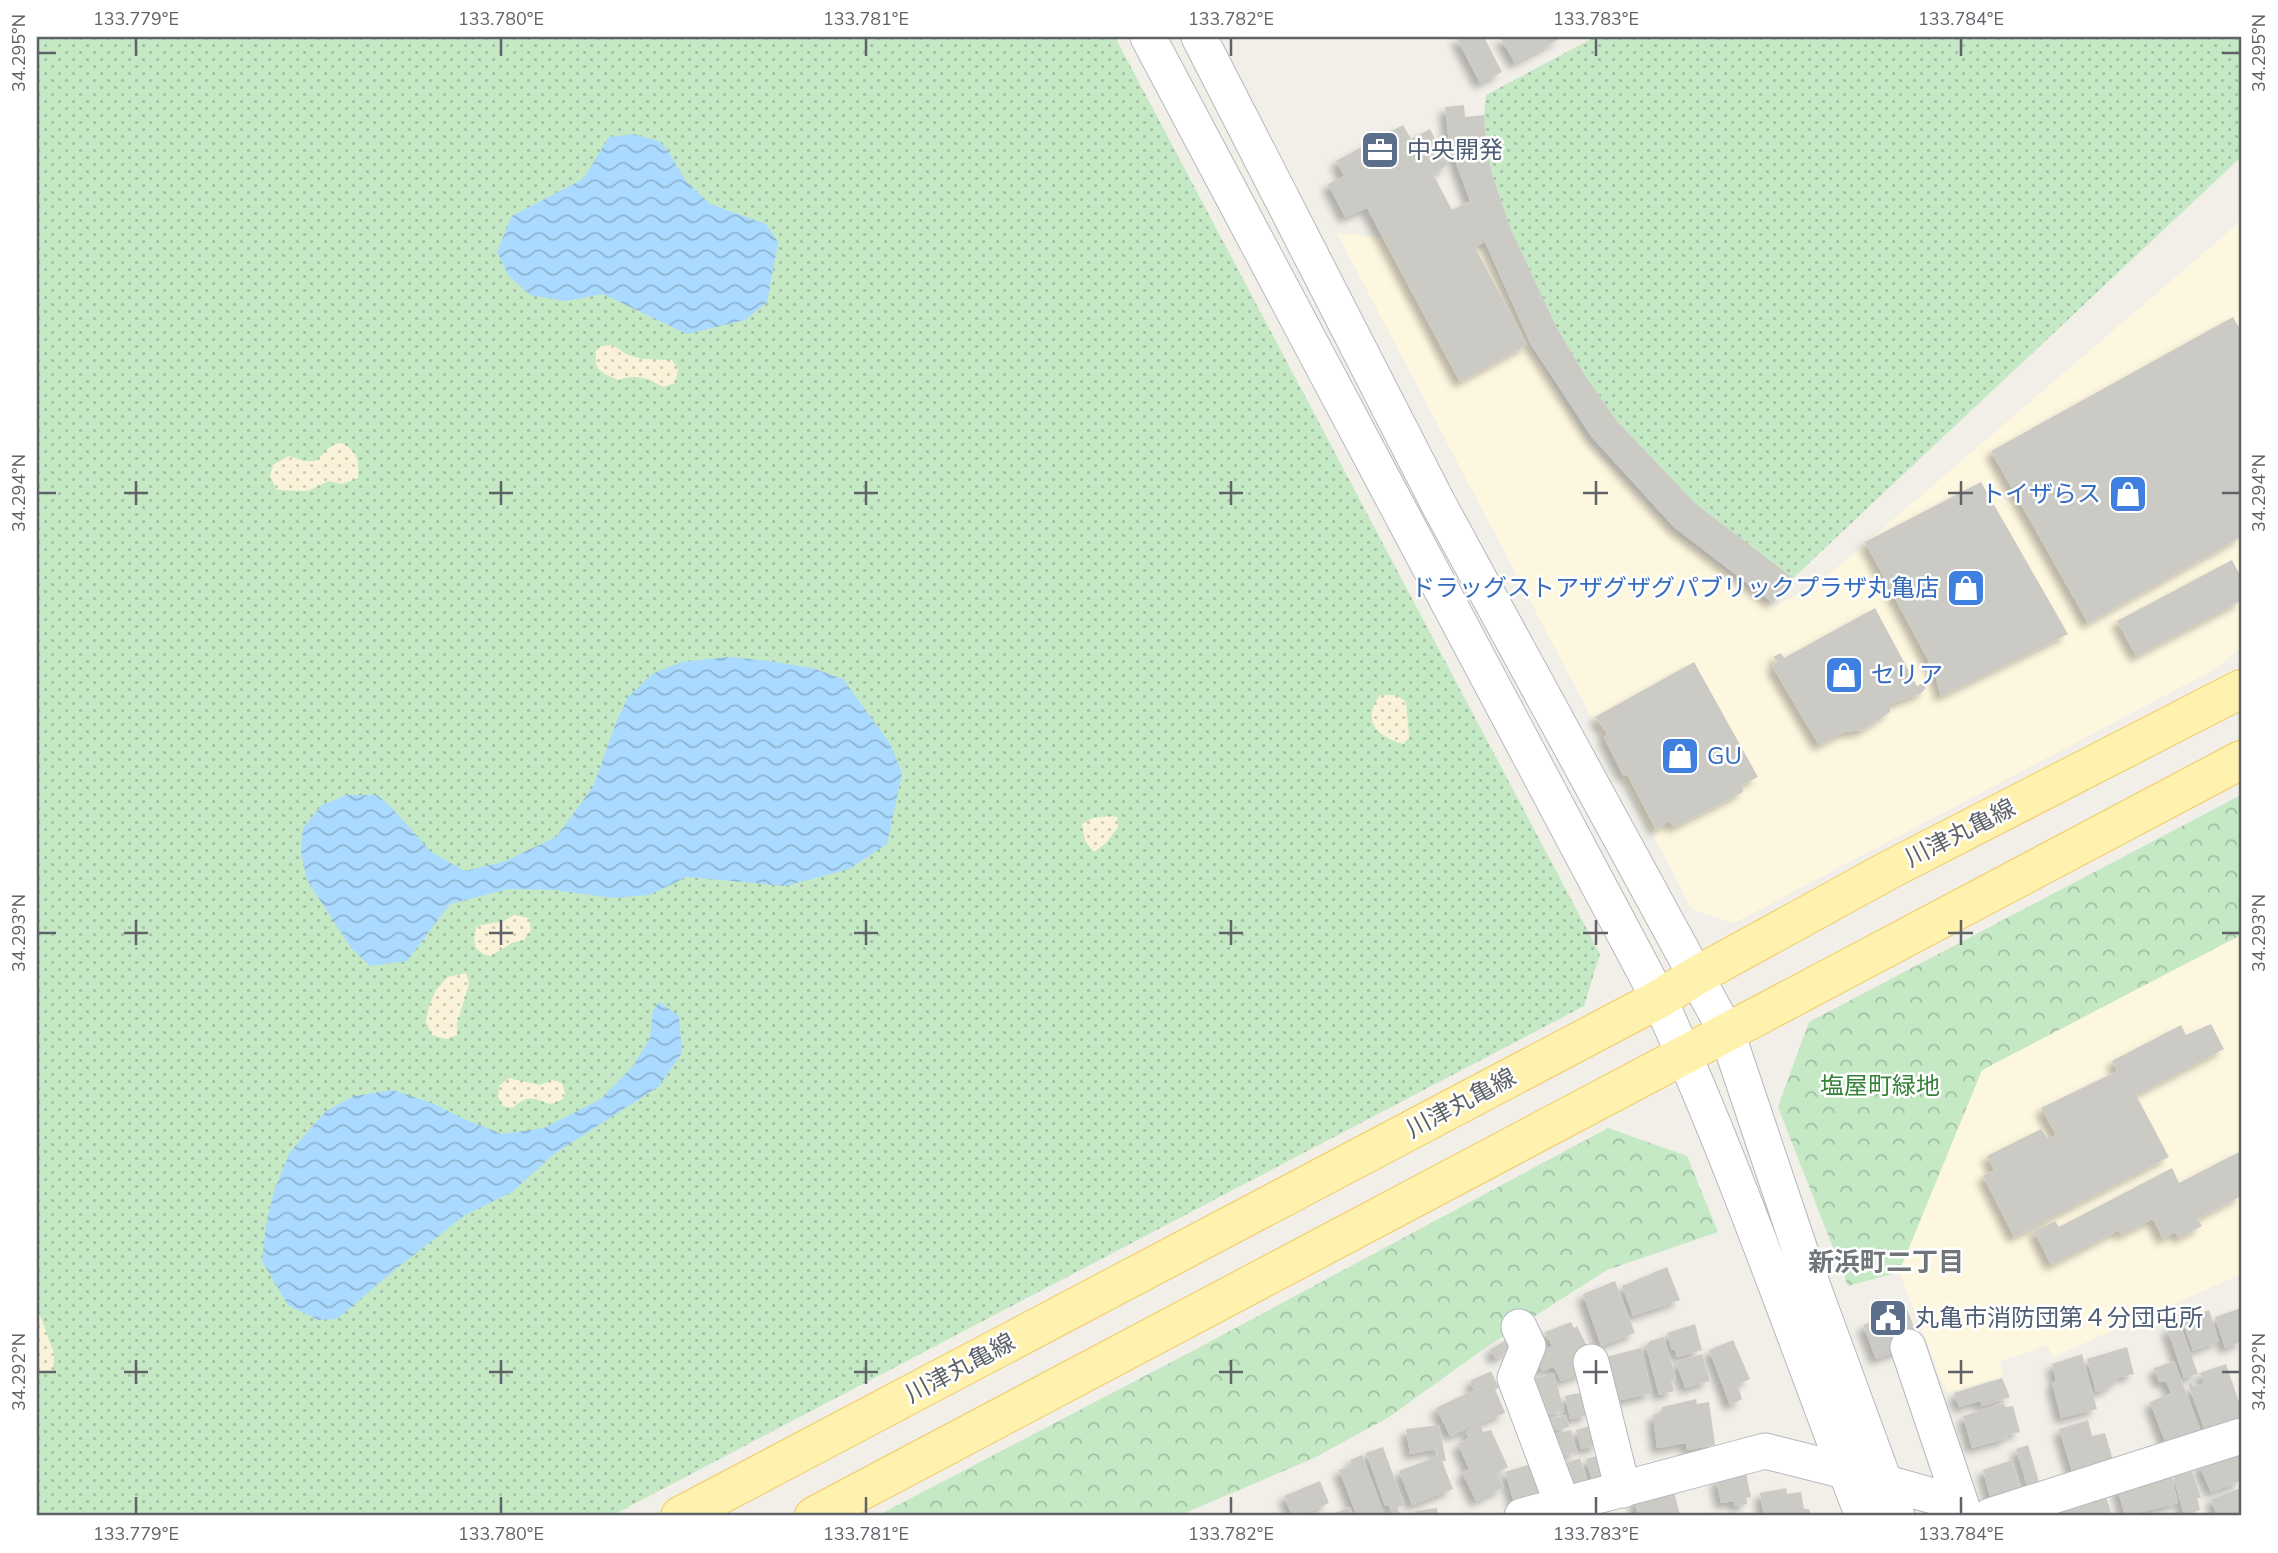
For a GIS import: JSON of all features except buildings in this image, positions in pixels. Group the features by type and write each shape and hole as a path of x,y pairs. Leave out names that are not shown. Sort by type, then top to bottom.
{"main road":[{"name":"川津丸亀線","path":"680,1516 1659,999 1889,870 2241,689"},
{"path":"814,1516 2241,760"}],"street":[{"path":"1148,37 1659,999 1685,1055 1863,1516"},
{"path":"1199,37 1439,505 1727,1033 1805,1265 1897,1516"},
{"path":"1519,1327 1528,1346 1515,1378 1563,1506"},
{"path":"1908,1347 1972,1512"},
{"path":"1591,1362 1619,1500"},
{"path":"1522,1516 1563,1506 1619,1500 1765,1451 1885,1482 1972,1512 2027,1511 2241,1436"}],"shaded area":[{"path":"2241,221 2241,647 2217,668 1734,923 1692,909 1337,233 1485,248 1532,350 1588,441 1673,531 1774,608 1825,578"},
{"path":"2241,935 2241,1274 2053,1357 2047,1345 2000,1361 2003,1376 1947,1393 1899,1272 1982,1070"}],"green space":[{"path":"37,37 1115,37 1600,954 1584,1006 611,1516 37,1516"},
{"path":"1595,37 2241,37 2241,157 1793,578 1696,504 1616,420 1584,374 1557,328 1511,230 1492,174 1486,144 1486,95"},
{"name":"塩屋町緑地","path":"2241,795 2241,935 1982,1070 1899,1272 1848,1286 1778,1107 1809,1022"},
{"path":"1608,1128 1687,1156 1718,1232 1607,1270 1482,1350 1389,1417 1314,1458 1178,1516 877,1516 1202,1346"}],"sand":[{"path":"613,345 626,354 641,359 672,360 678,369 675,383 663,387 641,377 618,380 603,373 596,363 596,351 601,346"},
{"path":"342,443 356,457 358,478 342,484 328,481 308,491 277,490 270,476 273,465 289,456 304,461 316,461 332,445"},
{"path":"1380,695 1396,695 1406,702 1409,738 1403,744 1386,737 1375,727 1372,713"},
{"path":"1117,817 1118,827 1106,843 1094,852 1085,841 1082,824 1093,818"},
{"path":"514,915 529,918 531,930 524,940 514,942 490,956 477,949 474,941 477,926 504,921"},
{"path":"466,973 469,984 457,1023 457,1035 446,1039 432,1035 426,1022 436,990 448,977"},
{"path":"509,1078 539,1085 553,1080 562,1083 566,1096 551,1104 529,1099 512,1108 503,1106 498,1097 499,1086"},
{"path":"37,1314 40,1315 54,1354 53,1371 40,1373 37,1370"}],"water":[{"path":"633,134 659,141 686,181 710,204 766,224 778,242 767,302 745,320 687,334 603,294 566,301 530,295 509,276 497,252 512,216 583,179 609,137"},
{"path":"729,657 812,668 843,679 890,744 902,773 887,844 849,869 785,886 687,877 649,895 612,898 555,890 508,889 450,904 407,961 370,966 351,948 307,880 301,853 303,828 322,805 347,795 377,795 431,852 465,871 503,862 556,837 593,787 628,697 654,673 682,662"},
{"path":"659,1002 679,1016 682,1053 658,1087 554,1154 512,1192 465,1215 337,1319 318,1320 288,1305 262,1261 266,1225 274,1191 290,1152 326,1111 354,1096 393,1090 434,1104 502,1134 544,1128 601,1099 633,1066 650,1038 653,1010"}],"place":[{"name":"中央開発","path":"1380,150"},
{"name":"トイザらス","path":"2128,494"},
{"name":"ドラッグストアザグザグパブリックプラザ丸亀店","path":"1966,588"},
{"name":"セリア","path":"1844,675"},
{"name":"GU","path":"1680,756"},
{"name":"丸亀市消防団第４分団屯所","path":"1888,1318"}],"district":[{"name":"新浜町二丁目","path":"1886,1262"}]}
